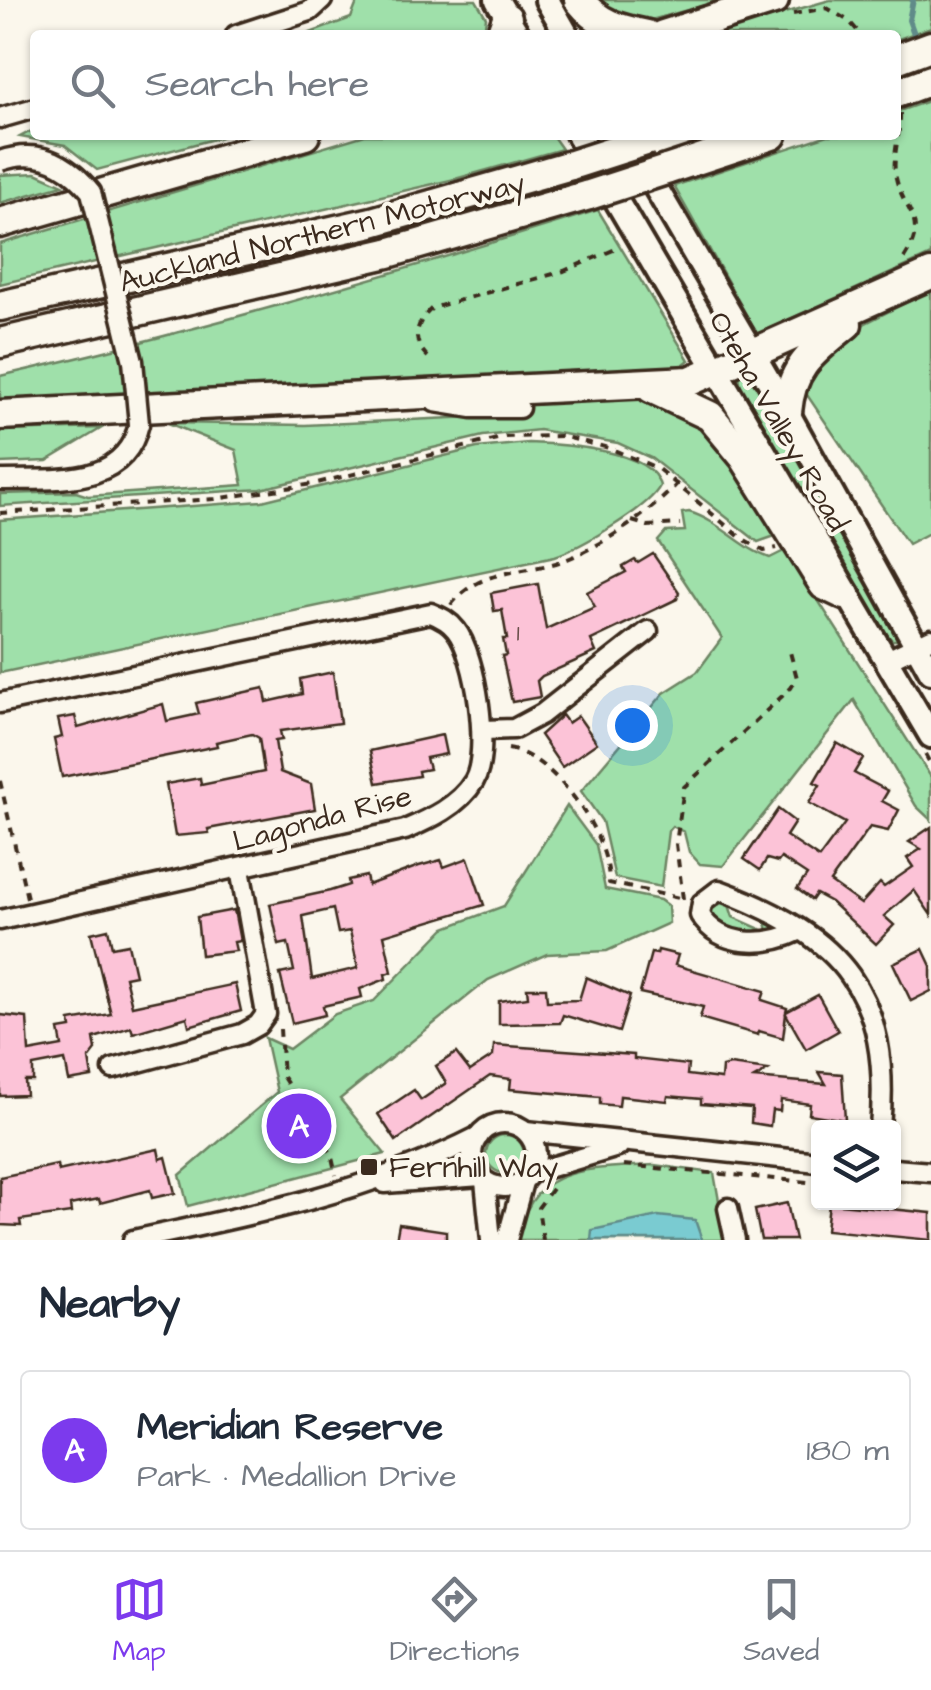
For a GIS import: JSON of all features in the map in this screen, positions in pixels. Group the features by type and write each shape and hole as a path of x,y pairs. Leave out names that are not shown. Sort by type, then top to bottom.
{"highway":[{"path":"578,0 592,17 622,30"},
{"path":"685,30 780,8"},
{"path":"901,56 931,46"},
{"path":"901,96 931,80"},
{"path":"0,223 288,140"},
{"name":"Auckland Northern Motorway","path":"0,306 355,226 571,166 638,140"},
{"name":"Auckland Northern Motorway","path":"0,343 388,253 589,196 757,140"},
{"path":"0,415 690,381 931,274"},
{"path":"787,412 790,380 815,350 884,297"},
{"path":"642,384 710,416 744,456 824,585 845,595"}],"main road":[{"path":"547,0 564,30"},
{"name":"Oteha Valley Road","path":"581,140 931,736"},
{"name":"Oteha Valley Road","path":"647,140 752,354 924,640 931,670"}],"street":[{"path":"251,30 310,11 322,0"},
{"path":"0,118 30,109"},
{"path":"0,161 18,155 57,162 77,174 91,192 133,361 139,424 130,449 109,470 0,480"},
{"path":"395,395 472,408 519,408"},
{"path":"0,702 416,614 443,617 463,640 483,738 514,729 542,714 648,631"},
{"path":"887,660 924,640"},
{"name":"Lagonda Rise","path":"0,920 405,830 435,816 474,781 483,738"},
{"path":"114,1069 242,1034 258,1025 266,1014 240,869"},
{"path":"799,931 758,945 742,941 706,924 692,901 719,890 799,931 842,964 860,987 875,1018 884,1065 881,1120"},
{"path":"133,1240 254,1216 340,1190 423,1162 480,1136 491,1126 506,1123 526,1132 811,1161"},
{"path":"507,1240 537,1156 526,1132"},
{"path":"480,1136 472,1153 483,1179 491,1240"},
{"path":"340,1190 426,1178 483,1179 500,1187 592,1151 638,1143"},
{"path":"901,1170 931,1172"},
{"path":"728,1208 734,1240"}],"path":[{"path":"780,8 827,8 857,30"},
{"path":"884,297 885,272 905,259 914,240 915,214 895,176 896,140"},
{"path":"428,356 417,341 417,330 420,319 432,308 609,255 636,234"},
{"path":"0,514 215,499 313,484 504,437 560,436 609,448 657,468 757,548 775,549 794,538"},
{"path":"443,617 464,587 479,578 568,559 632,521 678,483"},
{"path":"632,521 648,526 680,524"},
{"path":"483,738 518,750 580,804 603,844 609,883 692,901 676,844 684,787 791,688 797,678 790,652"},
{"path":"0,781 30,913"},
{"path":"278,1013 284,1077 331,1153 340,1190"},
{"path":"609,1167 811,1182"},
{"path":"543,1240 538,1208 546,1192 558,1182"}],"green space":[{"path":"358,0 476,0 486,17 485,30 319,30 351,18"},
{"path":"587,0 724,0 633,25"},
{"path":"830,0 931,0 931,27 901,38 901,30 725,30"},
{"path":"931,100 931,255 757,334 674,186 813,140 901,140 901,110"},
{"path":"37,140 210,140 97,170 65,145"},
{"path":"348,140 556,140 562,149 455,179 0,284 0,244"},
{"path":"36,173 63,185 0,203 0,175"},
{"path":"598,210 689,360 679,368 0,401 0,376 300,299"},
{"path":"931,290 931,532 908,544 803,389 824,353 864,324"},
{"path":"744,375 782,420 804,457 900,640 892,640 880,628 741,388 739,376"},
{"path":"638,398 686,416 705,432 736,470 775,536 758,542 651,458 618,443 539,430 483,436 261,489 0,506 0,494 76,492 88,496 243,485 236,450 168,423 305,425 515,415 531,401"},
{"path":"102,428 47,461 0,463 0,431"},
{"path":"528,443 582,447 623,456 654,474 660,486 628,516 555,556 0,673 0,520 262,501 477,448"},
{"path":"689,512 770,558 786,550 931,777 931,820 916,806 854,700 723,866 700,864 689,852 684,832 672,826 668,831 661,887 615,878 602,821 581,791 664,693 697,672 722,638 658,541 666,532 685,531 682,513"},
{"path":"567,806 596,845 605,889 660,900 668,906 669,923 607,951 547,954 488,980 340,1099 385,1154 188,1206 180,1175 277,1092 265,1038 289,1049 335,1014 374,1001 445,928 504,906"},
{"path":"728,902 733,917 769,933 751,939 716,923 711,915 714,905"},
{"path":"765,920 781,929 769,933"},
{"path":"505,1135 518,1141 524,1154 518,1167 505,1173 492,1167 486,1154 492,1141"},
{"path":"654,1165 714,1173 726,1240 518,1240 524,1215 535,1196 550,1183 587,1170"}],"water":[{"path":"658,1216 695,1220 702,1240 591,1240 592,1230"}],"building":[{"path":"653,554 679,592 677,599 591,640 596,652 537,681 540,697 512,702 502,656 506,655 503,639 507,639 502,610 494,611 491,593 538,584 546,629 595,607 587,592 626,572 623,567 635,560 638,563"},
{"path":"333,672 340,723 280,731 282,740 275,741 280,772 311,784 315,809 208,829 209,833 175,836 166,784 200,778 201,785 264,772 259,738 252,734 216,742 217,746 62,777 54,739 62,737 58,719 75,716 78,728 163,704 167,721 199,714 196,703 264,688 267,702 302,694 300,679"},
{"path":"562,715 568,723 578,716 597,743 562,767 540,735"},
{"path":"442,735 446,754 426,758 429,769 418,771 419,776 377,783 370,751"},
{"path":"837,743 863,758 854,773 888,791 882,801 899,810 888,831 870,827 830,882 861,904 880,883 884,887 913,867 907,858 921,849 909,842 931,827 931,915 914,890 884,916 894,925 876,944 831,902 816,894 812,900 797,889 807,875 781,858 778,862 767,859 760,870 744,859 778,809 795,822 786,836 819,858 845,823 809,803 820,785 814,782"},
{"path":"468,858 484,905 384,935 392,972 385,974 386,979 360,989 362,997 323,1006 325,1015 292,1023 280,974 294,971 288,943 279,945 270,904 330,891 349,885 348,880 366,876 368,885 441,860 444,867","holes":["333,909 338,933 350,931 358,968 312,979 303,916"]},
{"path":"234,910 240,941 234,942 236,951 201,955 197,917"},
{"path":"108,929 112,947 128,944 135,975 125,977 132,1006 235,984 241,1011 189,1026 187,1017 133,1033 131,1027 94,1038 96,1050 89,1059 92,1077 69,1081 65,1060 33,1066 33,1081 25,1081 26,1095 0,1096 0,1015 27,1018 29,1052 62,1046 59,1030 71,1028 70,1021 111,1014 91,933"},
{"path":"923,949 931,966 931,991 911,1001 893,963"},
{"path":"658,950 678,955 675,965 765,991 762,1000 787,1008 786,1012 818,995 838,1031 806,1049 786,1014 783,1038 759,1031 758,1035 700,1018 703,1007 640,993 651,953 657,954"},
{"path":"586,977 630,996 619,1032 563,1015 560,1023 499,1024 499,1001 528,997 527,988 546,988 547,1001 579,1000"},
{"path":"494,1045 634,1055 634,1059 688,1065 687,1075 721,1079 722,1067 730,1065 768,1070 754,1078 826,1084 819,1072 842,1074 845,1120 809,1114 810,1104 781,1100 780,1111 772,1110 770,1126 751,1123 752,1108 701,1104 701,1099 668,1096 667,1101 620,1096 619,1106 600,1104 600,1097 510,1089 511,1079 490,1076 396,1141 378,1114 414,1090 421,1100 446,1083 436,1066 456,1053 470,1071 493,1056"},
{"path":"158,1149 160,1159 166,1157 175,1193 152,1198 150,1190 100,1203 99,1199 70,1205 71,1213 20,1220 21,1226 0,1225 0,1177 57,1165 58,1171"},
{"path":"787,1203 795,1240 761,1240 755,1210"},
{"path":"828,1210 931,1213 931,1240 826,1230"},
{"path":"399,1224 446,1231 446,1240 396,1240"}],"waterway":[{"path":"913,0 909,20 918,45"}],"place":[{"name":"Meridian Reserve","path":"299,1126"},
{"name":"Fernhill Way","path":"369,1167"}]}
